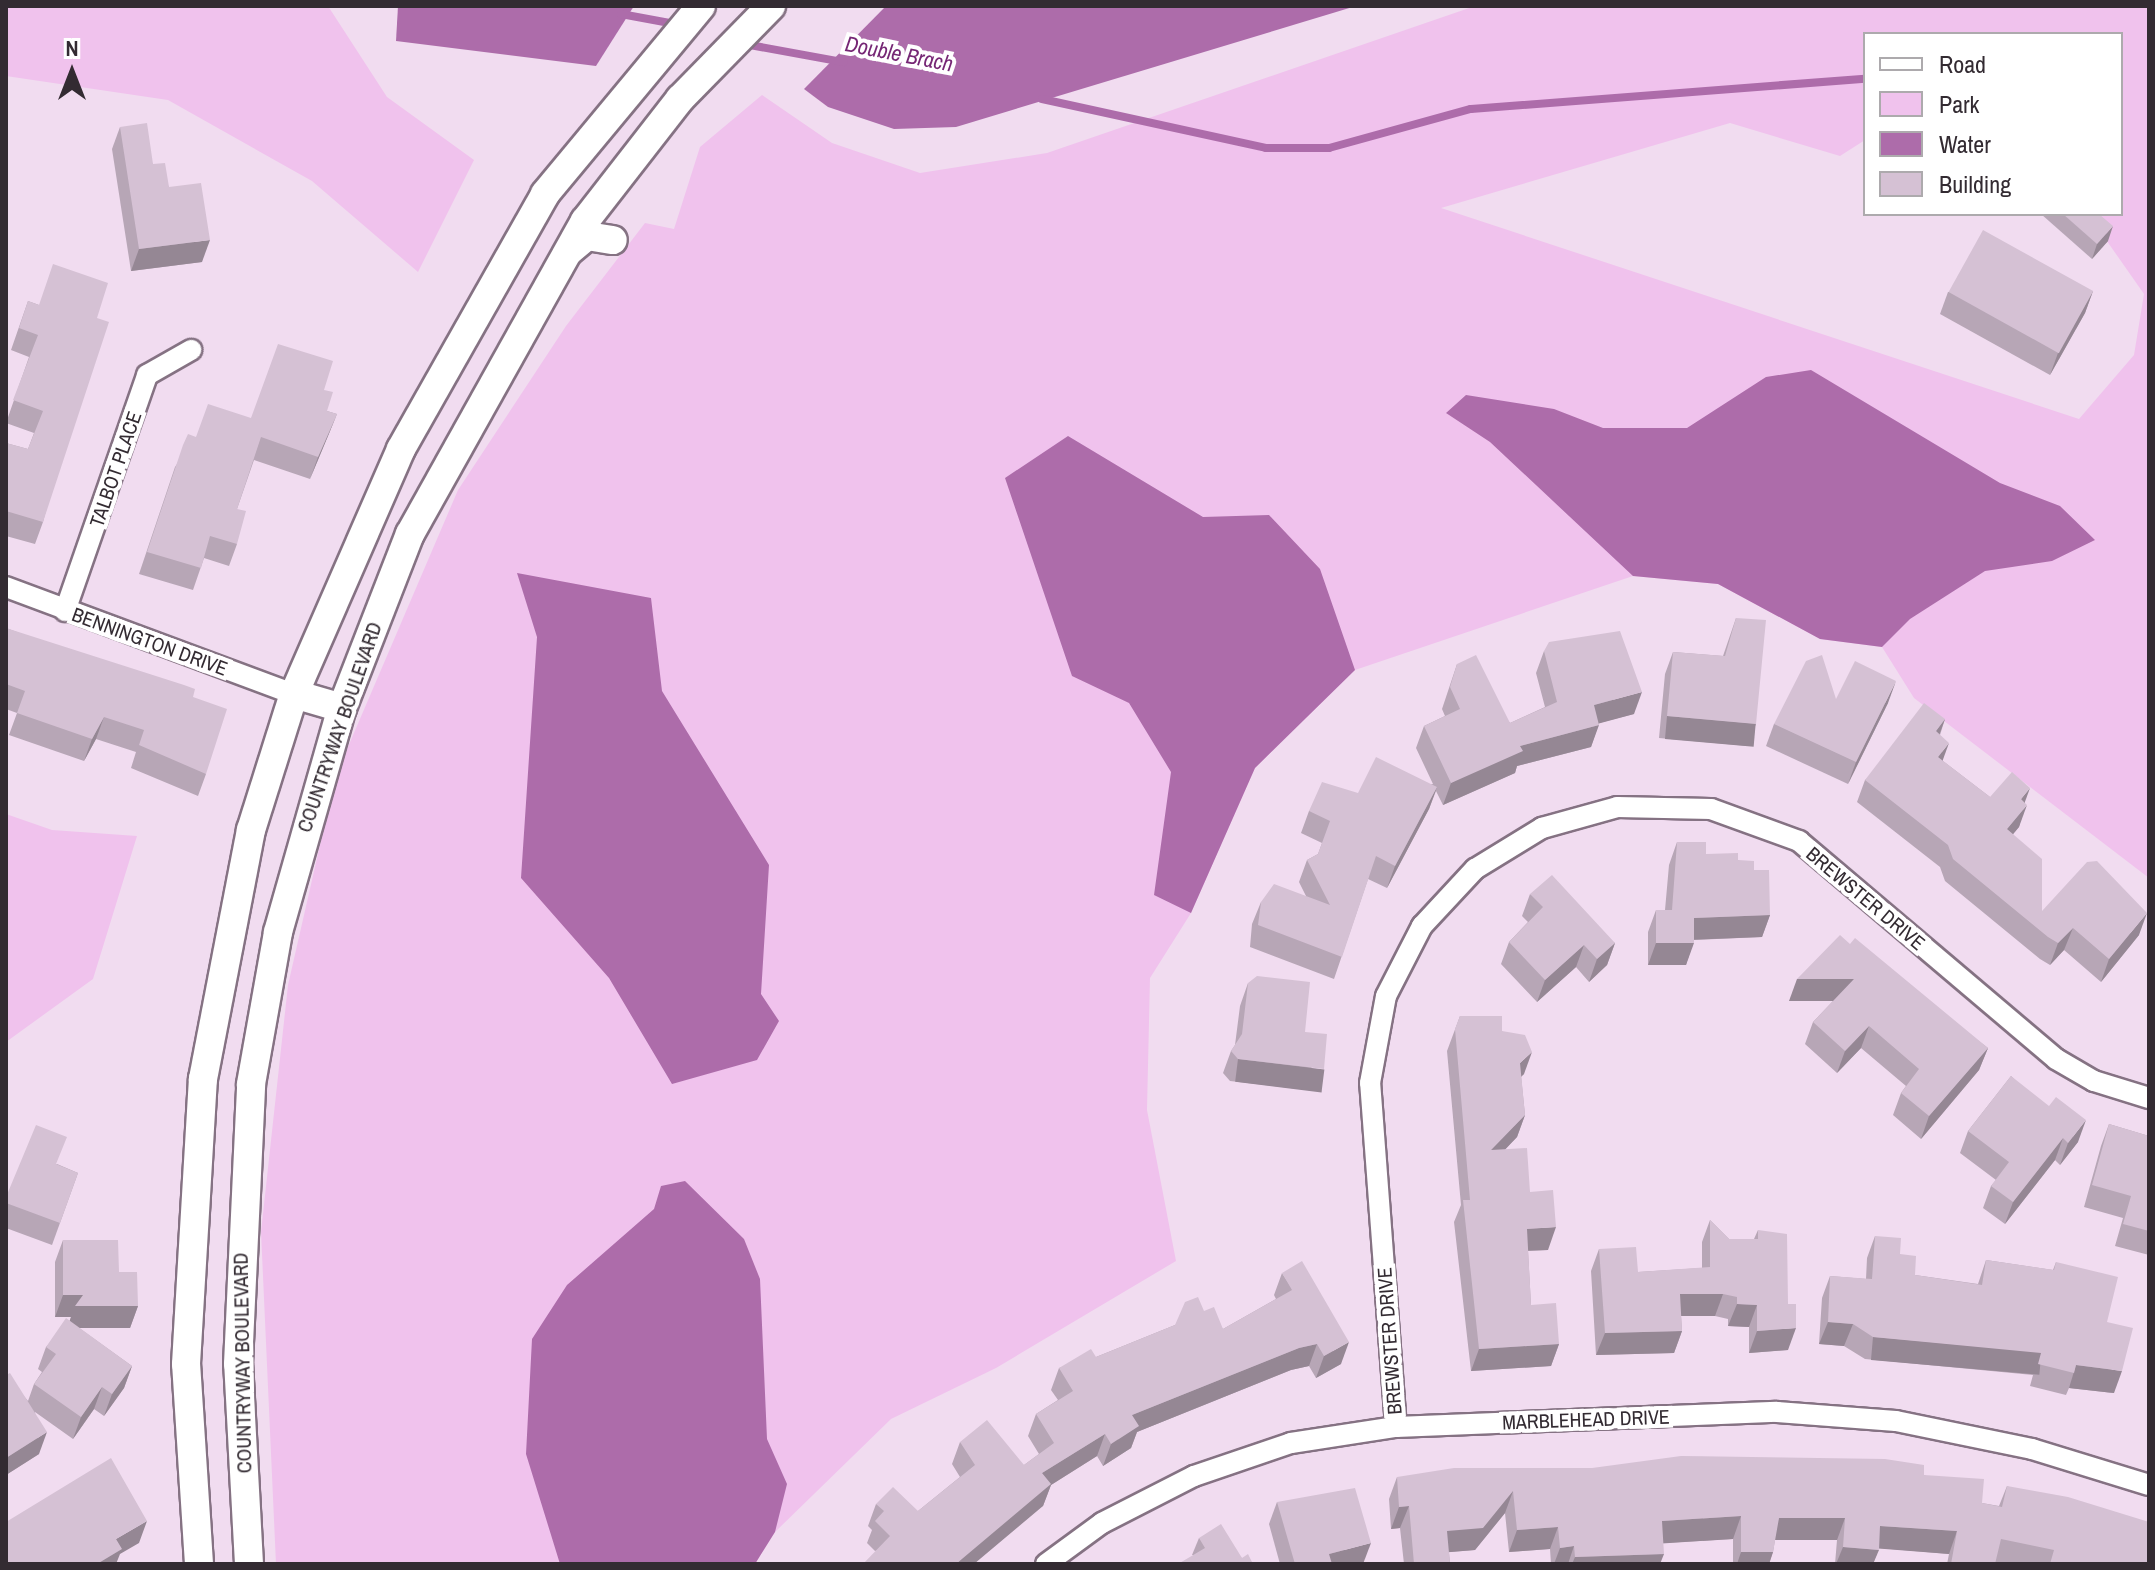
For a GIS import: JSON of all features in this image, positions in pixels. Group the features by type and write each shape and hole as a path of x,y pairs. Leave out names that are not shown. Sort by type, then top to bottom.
{"street":[{"path":"199,1564 186,1364 203,1079 251,830 294,694 401,449 537,208 701,6"},
{"name":"COUNTRYWAY BOULEVARD","path":"249,1564 238,1364 251,1084 278,932 342,708 410,534 565,254 680,99 771,6"},
{"path":"565,254 587,236 613,240"},
{"name":"TALBOT PLACE","path":"65,611 147,375 191,350"},
{"name":"BENNINGTON DRIVE","path":"6,587 294,694"},
{"path":"294,694 342,708"},
{"name":"BREWSTER DRIVE","path":"1396,1427 1370,1083 1386,996 1422,926 1475,869 1542,828 1617,807 1711,809 1799,841 2056,1059 2094,1081 2149,1098"},
{"name":"MARBLEHEAD DRIVE","path":"1046,1564 1102,1523 1194,1476 1291,1443 1396,1427 1777,1412 1896,1421 2032,1449 2149,1485"}],"green space":[{"path":"6,6 328,6 387,97 474,160 418,272 312,181 168,100 6,76"},
{"path":"1475,6 2149,6 2149,878 1914,698 1882,647 1820,639 1718,584 1633,576 1355,670 1255,768 1191,913 1150,978 1147,1110 1176,1261 996,1368 891,1419 775,1532 755,1564 276,1564 261,1232 288,985 336,775 458,490 566,326 645,223 674,229 700,147 762,95 832,143 920,173 1047,153","holes":["1863,32 2123,32 2123,216 2089,216 2144,294 2134,355 2079,419 1441,208 1730,123 1840,156 1863,141"]},
{"path":"6,814 52,830 137,836 93,979 6,1042"}],"water":[{"path":"398,6 634,6 596,66 396,41"},
{"path":"886,6 1356,6 956,127 894,129 828,107 804,89"},
{"path":"1811,370 2000,483 2060,506 2095,540 2052,561 1985,571 1910,619 1882,647 1820,639 1718,584 1633,576 1490,442 1446,413 1466,395 1554,409 1603,428 1687,428 1766,377"},
{"path":"1068,436 1203,517 1269,515 1320,569 1355,670 1255,768 1191,913 1154,895 1171,772 1129,703 1072,676 1005,478"},
{"path":"517,573 651,598 662,691 769,865 761,994 779,1021 757,1060 672,1084 609,978 521,878 537,637"},
{"path":"685,1181 744,1239 760,1279 767,1439 787,1484 775,1532 755,1564 560,1564 526,1454 532,1339 567,1285 654,1209 661,1186"}],"building":[{"path":"147,123 153,164 165,163 169,187 201,183 210,240 139,249 120,127"},
{"path":"2065,216 2101,216 2113,226 2097,244"},
{"path":"1983,230 2093,291 2059,353 1949,292"},
{"path":"53,264 108,283 97,318 109,322 43,522 6,511 6,443 28,449 43,411 13,400 38,335 19,328 28,301 39,305"},
{"path":"278,344 333,361 324,390 333,392 327,411 337,414 318,457 261,437 237,509 246,511 237,544 210,536 201,568 147,552 188,434 196,437 208,404 251,418"},
{"path":"1736,618 1766,620 1756,724 1667,716 1673,652 1725,656"},
{"path":"6,628 195,689 193,697 227,709 206,774 139,745 144,730 104,717 92,739 17,713 25,691 6,684"},
{"path":"1620,631 1642,692 1594,705 1599,725 1520,746 1523,751 1451,783 1424,726 1460,709 1450,687 1457,664 1476,655 1510,723 1557,702 1544,651 1549,642"},
{"path":"1822,655 1836,699 1855,661 1896,681 1856,762 1774,724 1806,661"},
{"path":"1924,703 1945,719 1936,731 1949,743 1938,757 1990,797 2012,772 2030,788 2021,799 2027,805 2007,829 2042,859 2042,911 2087,862 2097,861 2147,913 2109,959 2073,928 2058,943 2048,937 1953,859 1948,845 1865,780"},
{"path":"1376,757 1437,787 1395,866 1376,856 1342,957 1258,925 1261,902 1274,884 1330,905 1307,860 1318,854 1330,821 1309,811 1322,782 1358,793"},
{"path":"1677,842 1706,842 1706,854 1738,853 1738,860 1754,861 1754,870 1769,870 1770,915 1694,918 1694,943 1656,943 1656,910 1672,910"},
{"path":"1552,875 1615,943 1597,959 1584,945 1545,980 1509,942 1543,907 1530,894"},
{"path":"1840,935 1850,944 1855,938 1988,1048 1929,1116 1901,1093 1919,1069 1869,1026 1845,1051 1813,1022 1854,979 1797,979"},
{"path":"1257,976 1310,982 1305,1032 1327,1034 1324,1069 1238,1059 1231,1051 1242,1034 1248,983"},
{"path":"1460,1016 1502,1016 1502,1031 1525,1035 1532,1052 1520,1063 1525,1115 1491,1150 1527,1148 1530,1192 1553,1190 1556,1227 1527,1229 1531,1305 1556,1303 1559,1344 1479,1349 1463,1200 1470,1200 1455,1029"},
{"path":"2011,1076 2049,1106 2056,1097 2086,1120 2068,1143 2063,1138 2013,1202 1991,1186 2009,1162 1968,1131"},
{"path":"2109,1124 2149,1136 2149,1231 2123,1224 2131,1196 2092,1185"},
{"path":"36,1125 67,1137 56,1164 78,1173 60,1223 6,1203"},
{"path":"1710,1220 1729,1239 1758,1239 1758,1230 1787,1234 1788,1304 1796,1304 1796,1328 1757,1331 1757,1305 1737,1304 1737,1297 1723,1294 1680,1294 1682,1331 1605,1333 1599,1249 1636,1247 1638,1272 1710,1267"},
{"path":"1875,1236 1901,1238 1900,1254 1916,1256 1915,1275 1982,1285 1986,1260 2054,1270 2056,1262 2118,1277 2107,1322 2133,1328 2122,1371 2076,1365 2074,1373 2038,1364 2041,1353 1873,1337 1853,1324 1828,1322 1830,1276 1872,1279"},
{"path":"63,1240 118,1240 119,1272 137,1272 138,1306 75,1306 83,1295 63,1295"},
{"path":"1302,1261 1349,1342 1324,1356 1317,1344 1299,1348 1132,1415 1139,1426 1111,1444 1105,1434 1042,1473 1051,1484 956,1564 863,1564 890,1536 875,1521 884,1511 876,1504 893,1487 918,1511 975,1465 960,1442 987,1420 1024,1465 1054,1443 1036,1414 1073,1391 1059,1368 1091,1349 1096,1357 1175,1325 1185,1302 1198,1297 1204,1311 1214,1307 1223,1329 1292,1290 1282,1273"},
{"path":"66,1318 132,1366 112,1394 102,1387 81,1417 34,1384 56,1354 46,1347"},
{"path":"10,1373 47,1432 6,1458 6,1375"},
{"path":"1681,1456 1885,1459 1924,1465 1924,1475 1984,1479 1982,1503 2002,1507 2007,1486 2068,1497 2149,1522 2149,1564 2050,1564 2054,1550 2001,1539 1995,1564 1951,1564 1957,1531 1880,1526 1879,1550 1843,1547 1845,1518 1779,1518 1773,1552 1741,1552 1741,1516 1662,1521 1664,1554 1575,1557 1574,1546 1560,1548 1558,1527 1517,1530 1513,1491 1483,1528 1447,1531 1450,1564 1414,1564 1409,1506 1399,1507 1397,1477 1454,1468 1592,1468"},
{"path":"111,1458 147,1521 116,1539 122,1549 97,1564 6,1564 6,1522"},
{"path":"1355,1488 1371,1543 1329,1554 1332,1564 1295,1564 1277,1502"},
{"path":"1221,1524 1242,1558 1248,1554 1253,1564 1178,1564 1205,1548 1199,1538"}],"waterway":[{"path":"621,14 675,24"},
{"name":"Double Brach","path":"750,45 843,62"},
{"path":"1042,99 1266,148 1329,148 1471,109 1863,79"}]}
